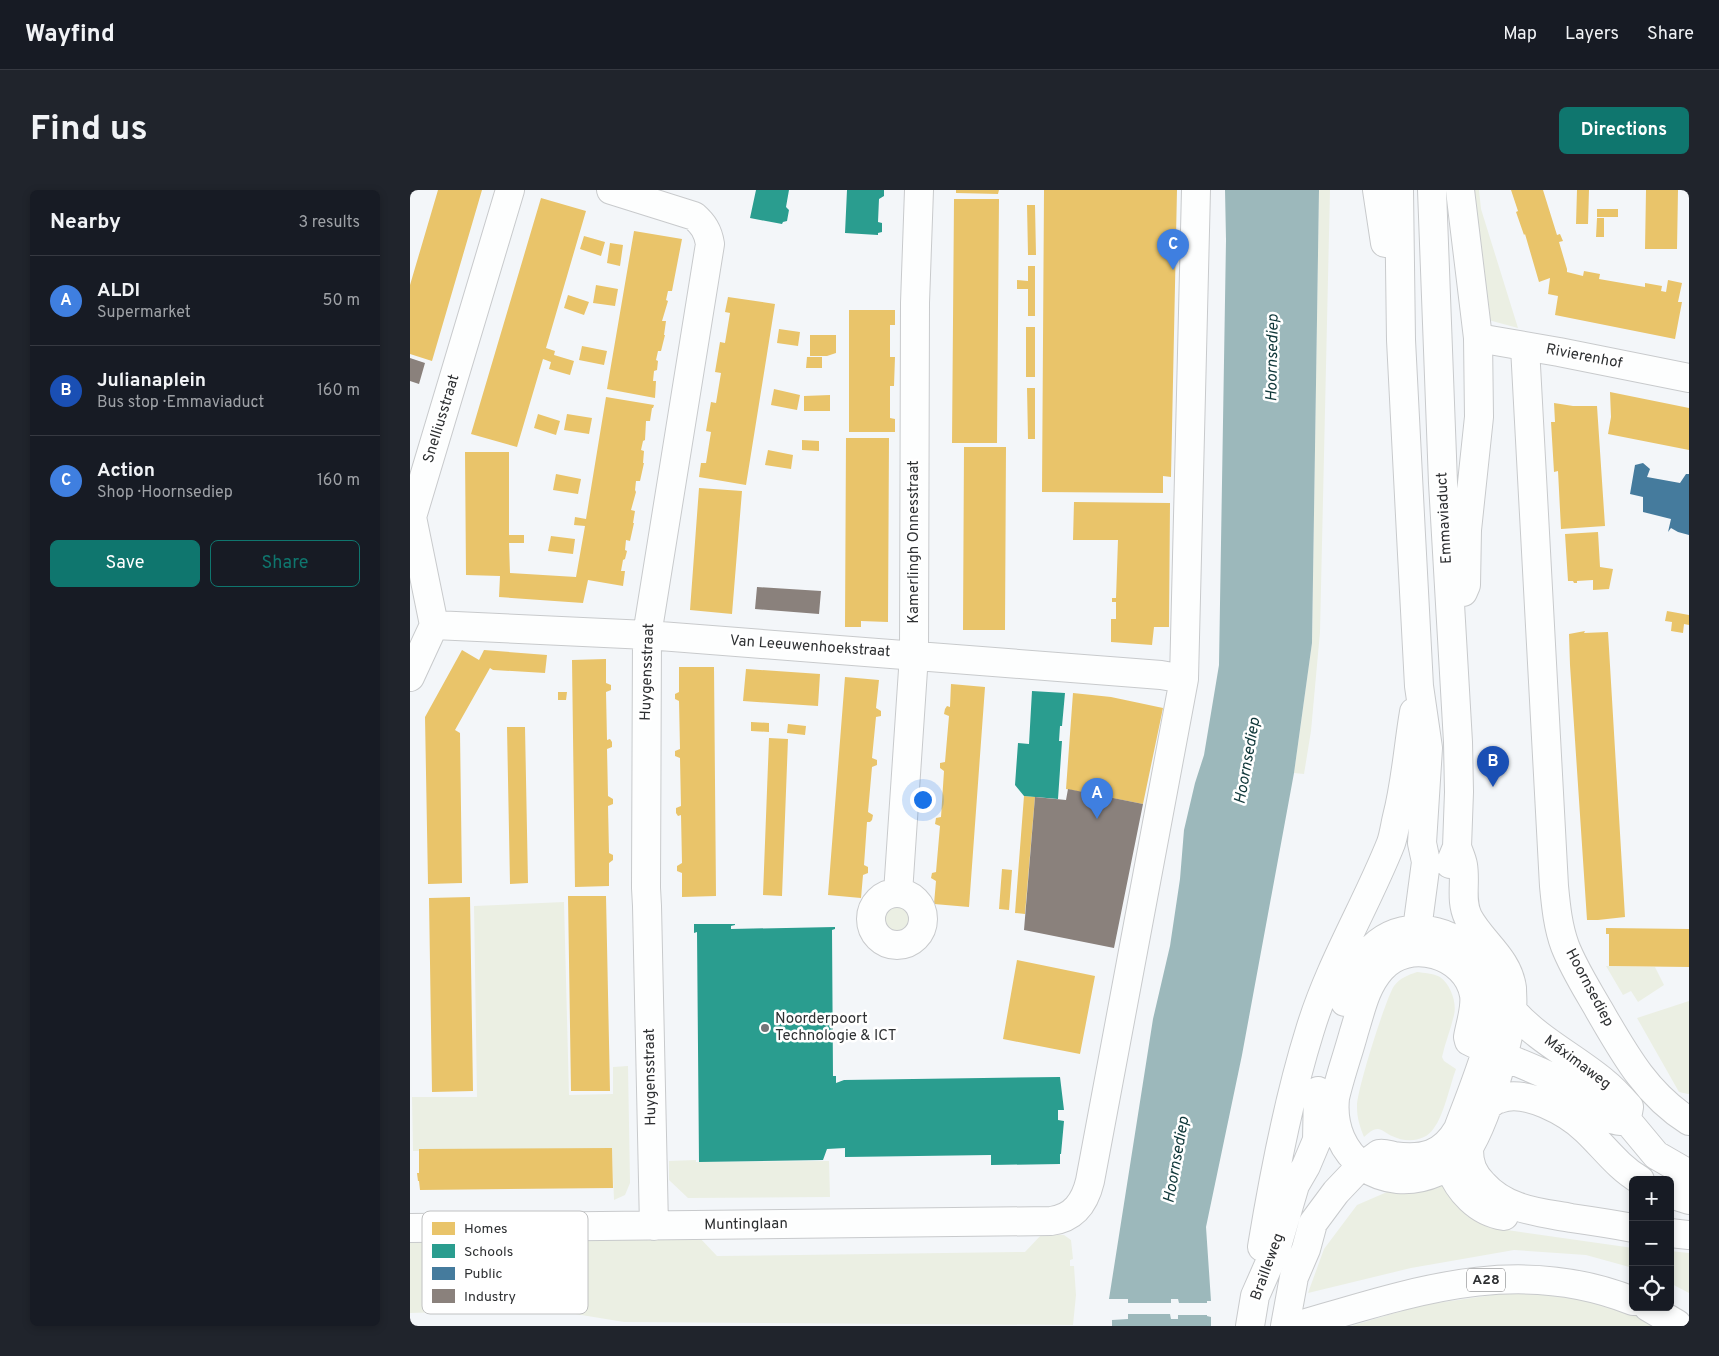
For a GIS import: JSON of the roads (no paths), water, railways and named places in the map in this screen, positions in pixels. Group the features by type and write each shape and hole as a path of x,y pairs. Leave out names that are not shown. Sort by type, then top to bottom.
{"main road":[{"name":"Snelliusstraat","path":"434,625 411,517 510,190"},
{"name":"Huygensstraat","path":"611,190 694,216 707,231 710,244 647,635 646,888 654,1226"},
{"name":"Kamerlingh Onnesstraat","path":"898,893 914,655 914,303 919,190"},
{"path":"1184,679 1196,190"},
{"path":"1377,190 1401,340"},
{"path":"1398,190 1401,340 1419,686 1428,748 1422,843 1426,862 1418,922 1404,940"},
{"name":"Emmaviaduct","path":"1432,190 1443,484 1458,742 1457,847 1463,865 1464,905 1469,918 1503,963 1511,985 1500,1034"},
{"path":"1451,618 1466,585 1467,530 1479,417 1478,338 1460,190"},
{"name":"Rivierenhof","path":"1478,338 1560,352 1689,378"},
{"name":"Hoornsediep","path":"1525,346 1542,681 1554,886 1558,918 1565,946 1576,970 1633,1065 1660,1100 1689,1121"},
{"name":"Van Leeuwenhoekstraat","path":"434,625 647,635 1161,675 1184,679"},
{"path":"410,677 434,625"},
{"name":"Muntinglaan","path":"588,1227 1051,1221 1060,1220 1078,1209 1086,1196 1090,1181 1184,679"},
{"path":"1255,1296 1269,1202 1293,1091 1310,1029 1328,978 1392,841 1404,784 1419,686"},
{"name":"Emmaviaduct","path":"1448,936 1446,901 1448,868 1457,847"},
{"path":"1427,930 1448,936 1469,948 1486,968 1495,1004 1500,1034 1486,1107 1476,1136 1428,1176 1406,1179 1388,1178 1363,1167 1329,1135 1316,1097 1321,1075 1354,976 1361,962 1378,943 1404,940 1427,930"},
{"name":"Máximaweg","path":"1404,940 1445,958 1457,966 1468,979 1474,997 1469,1041 1500,1034 1545,1063 1574,1075 1615,1106 1656,1155 1689,1174"},
{"path":"1454,1154 1452,1140 1500,1034"},
{"path":"1486,1107 1499,1099 1512,1096 1534,1098 1559,1111 1585,1129 1614,1160 1635,1176"},
{"name":"Brailleweg","path":"1250,1326 1255,1296 1277,1246 1295,1185 1306,1166 1317,1140 1329,1135"},
{"name":"Brailleweg","path":"1284,1326 1294,1277 1306,1249 1314,1223 1336,1192 1378,1154 1421,1157 1431,1154 1454,1154"},
{"path":"1454,1154 1469,1162 1479,1180 1491,1194 1504,1201 1527,1210 1629,1227"},
{"name":"Brailleweg","path":"1306,1249 1360,1191 1388,1178"},
{"path":"1674,1195 1689,1200"},
{"path":"1674,1233 1689,1235"},
{"name":"A28","path":"1296,1326 1438,1287 1483,1280 1525,1278 1568,1283 1611,1292 1629,1299"},
{"path":"1655,1311 1677,1324"}],"water":[{"path":"1225,190 1319,190 1312,643 1294,773 1242,1055 1206,1227 1211,1301 1207,1301 1207,1316 1211,1317 1211,1326 1112,1326 1112,1320 1128,1319 1128,1299 1109,1299 1153,1019 1170,946 1180,879 1184,830 1204,755 1219,665 1226,240"}],"place":[{"name":"Action","path":"1173,270"},
{"name":"Julianaplein","path":"1493,787"},
{"name":"ALDI","path":"1097,819"},
{"name":"Noorderpoort Technologie & ICT","path":"765,1028"}]}
